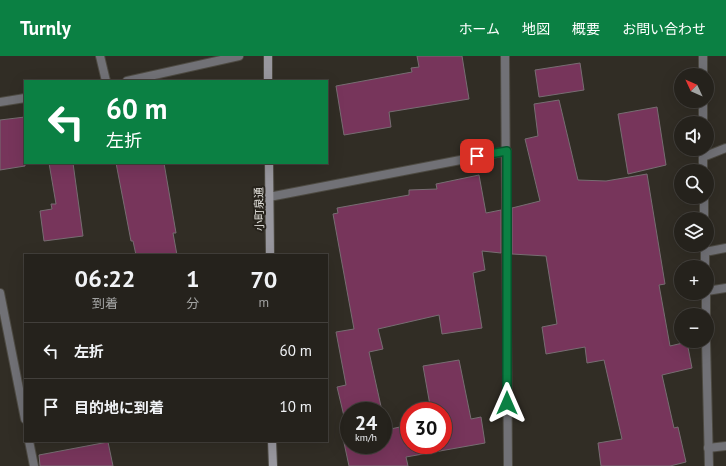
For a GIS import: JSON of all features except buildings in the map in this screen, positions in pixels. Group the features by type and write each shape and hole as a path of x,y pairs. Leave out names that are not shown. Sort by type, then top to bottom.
{"street":[{"path":"100,56 106,80"},
{"path":"131,80 239,56"},
{"path":"268,56 268,80"},
{"path":"505,56 507,151 508,466"},
{"path":"702,56 703,68"},
{"path":"0,102 24,98"},
{"path":"714,151 726,148"},
{"path":"269,197 507,151"},
{"name":"小町泉通","path":"269,164 270,254"},
{"path":"714,249 726,248"},
{"path":"714,290 726,288"},
{"path":"0,293 24,414"},
{"path":"706,348 708,466"},
{"path":"29,442 34,466"},
{"path":"272,442 273,466"},
{"path":"708,448 726,446"}],"route":[{"path":"477,156 507,151 507,403"}]}
